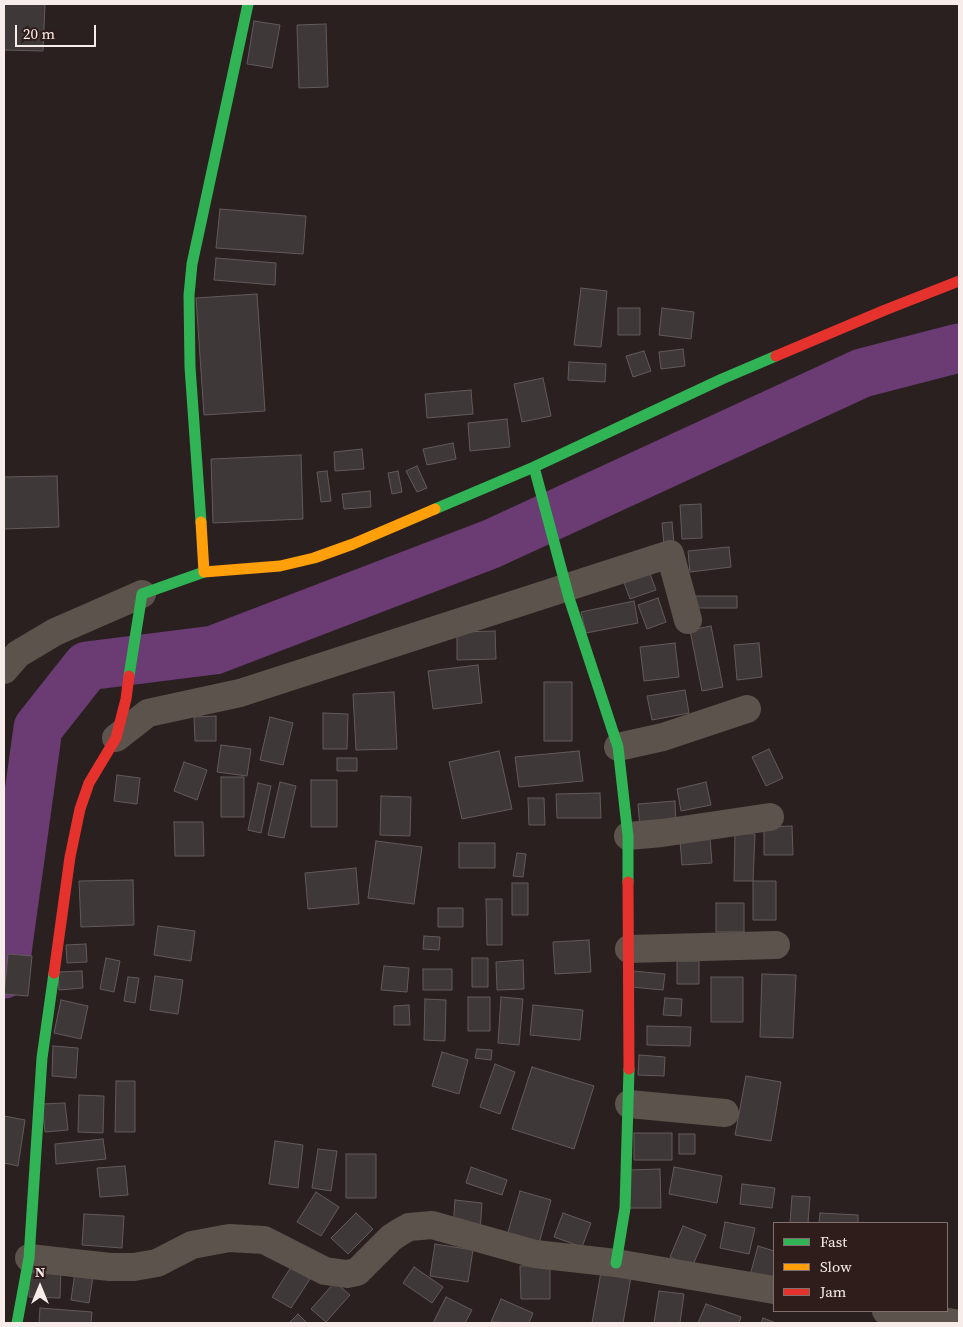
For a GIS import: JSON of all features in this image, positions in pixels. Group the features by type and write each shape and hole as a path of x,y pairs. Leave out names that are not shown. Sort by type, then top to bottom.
{"street":[{"path":"204,572 190,367 188,295 192,264 248,4"},
{"path":"4,670 18,654 55,632 140,604 204,572 280,566 314,558 535,471 722,379 959,281"},
{"path":"535,471 564,578 618,747 628,836 629,1104 625,1208 616,1263"},
{"path":"116,738 148,713 240,693 564,578 670,554 688,620"},
{"path":"17,1323 28,1258 42,1058 70,857 80,809 89,783 116,738 126,699 140,604"},
{"path":"618,747 663,737 747,710"},
{"path":"628,836 662,833 770,817"},
{"path":"629,949 776,944"},
{"path":"629,1104 725,1113"},
{"path":"28,1258 110,1268 134,1266 157,1262 192,1245 229,1238 264,1240 325,1271 347,1274 357,1272 391,1238 400,1232 409,1227 432,1225 535,1254 616,1263 773,1290"},
{"path":"892,1312 954,1323"}],"building":[{"path":"4,4 45,4 43,51 4,50"},
{"path":"254,21 280,25 272,68 247,64"},
{"path":"326,24 328,87 299,88 297,25"},
{"path":"220,209 306,216 303,254 216,248"},
{"path":"216,258 276,263 275,285 214,280"},
{"path":"581,288 607,291 601,347 574,345"},
{"path":"257,294 265,411 204,415 196,298"},
{"path":"618,308 640,308 640,335 618,335"},
{"path":"662,308 694,312 691,339 659,335"},
{"path":"683,349 685,366 661,369 659,352"},
{"path":"644,351 651,371 633,377 626,356"},
{"path":"569,362 606,364 605,382 568,380"},
{"path":"543,378 551,416 522,422 514,384"},
{"path":"471,390 473,414 427,418 425,394"},
{"path":"507,419 510,447 470,451 468,423"},
{"path":"453,443 456,459 427,465 423,449"},
{"path":"362,449 364,469 335,471 334,452"},
{"path":"301,455 303,519 213,523 211,459"},
{"path":"417,466 427,488 417,492 406,471"},
{"path":"327,471 331,501 321,502 317,472"},
{"path":"398,471 402,492 392,494 388,473"},
{"path":"57,476 59,527 4,529 4,477"},
{"path":"370,491 371,507 344,509 342,494"},
{"path":"701,504 702,538 682,539 680,505"},
{"path":"672,522 674,544 664,545 662,523"},
{"path":"729,547 731,567 690,572 688,551"},
{"path":"648,568 656,590 630,599 622,577"},
{"path":"688,596 737,596 737,608 688,608"},
{"path":"658,598 666,622 647,629 638,605"},
{"path":"634,601 638,623 586,633 581,612"},
{"path":"711,626 723,687 702,691 690,630"},
{"path":"495,631 496,659 457,660 457,632"},
{"path":"675,643 679,677 644,681 640,647"},
{"path":"759,643 762,677 737,680 734,645"},
{"path":"478,665 482,703 433,709 428,671"},
{"path":"544,682 572,682 572,741 544,741"},
{"path":"685,690 689,713 652,720 647,696"},
{"path":"394,692 397,749 356,750 353,694"},
{"path":"323,713 348,714 347,749 323,749"},
{"path":"216,716 216,741 195,741 194,717"},
{"path":"270,717 293,723 283,765 260,760"},
{"path":"221,745 251,749 247,776 217,772"},
{"path":"769,749 783,778 766,786 752,757"},
{"path":"499,751 512,809 462,819 449,762"},
{"path":"579,751 583,781 519,787 515,757"},
{"path":"337,758 357,758 357,771 337,771"},
{"path":"184,762 207,770 197,800 174,791"},
{"path":"117,775 140,778 137,804 114,801"},
{"path":"221,777 244,777 244,817 221,817"},
{"path":"311,780 337,780 337,827 311,827"},
{"path":"280,782 296,786 284,838 268,835"},
{"path":"706,782 711,805 681,811 677,789"},
{"path":"258,783 271,786 261,833 248,830"},
{"path":"600,793 601,818 557,818 556,794"},
{"path":"381,796 411,797 410,836 380,835"},
{"path":"528,798 544,798 545,825 529,825"},
{"path":"675,801 676,826 640,828 638,804"},
{"path":"174,822 203,822 204,856 175,856"},
{"path":"792,826 793,855 764,855 764,827"},
{"path":"735,833 755,834 753,881 734,881"},
{"path":"710,838 712,863 682,865 680,841"},
{"path":"376,841 422,847 414,904 368,898"},
{"path":"459,843 495,843 495,868 459,868"},
{"path":"517,853 526,854 523,877 513,876"},
{"path":"356,868 359,904 308,909 305,873"},
{"path":"133,880 134,925 81,927 79,881"},
{"path":"753,881 776,881 776,920 753,920"},
{"path":"512,883 528,883 528,915 512,915"},
{"path":"486,899 502,899 502,945 487,945"},
{"path":"716,903 744,903 744,932 716,932"},
{"path":"438,908 463,908 463,927 438,927"},
{"path":"158,926 195,931 191,961 154,955"},
{"path":"424,936 440,937 439,950 423,949"},
{"path":"589,940 591,972 555,974 553,942"},
{"path":"86,944 87,962 67,963 66,945"},
{"path":"8,954 32,956 28,996 4,994"},
{"path":"106,958 120,961 114,992 100,989"},
{"path":"472,958 488,958 488,987 472,987"},
{"path":"523,960 524,989 497,990 496,962"},
{"path":"677,961 699,961 699,984 677,984"},
{"path":"384,966 409,968 407,992 381,990"},
{"path":"423,969 452,969 452,990 423,990"},
{"path":"82,971 83,988 59,990 58,972"},
{"path":"633,971 665,974 663,990 631,987"},
{"path":"762,974 796,975 793,1038 760,1037"},
{"path":"155,976 183,980 178,1014 150,1010"},
{"path":"128,977 139,978 135,1003 124,1001"},
{"path":"711,977 743,977 743,1022 711,1022"},
{"path":"468,997 490,997 490,1031 468,1031"},
{"path":"501,997 523,999 519,1045 498,1043"},
{"path":"665,998 682,999 681,1016 663,1015"},
{"path":"425,999 446,1000 445,1041 424,1040"},
{"path":"61,1000 88,1006 81,1039 54,1033"},
{"path":"409,1005 410,1025 394,1025 394,1006"},
{"path":"533,1005 583,1010 580,1040 530,1035"},
{"path":"647,1026 691,1027 690,1046 647,1045"},
{"path":"53,1046 78,1048 76,1078 52,1076"},
{"path":"477,1049 492,1050 491,1060 475,1058"},
{"path":"442,1052 468,1060 459,1094 432,1086"},
{"path":"639,1055 665,1057 664,1076 638,1075"},
{"path":"495,1064 515,1072 500,1114 480,1107"},
{"path":"532,1067 594,1086 574,1149 512,1129"},
{"path":"746,1076 781,1082 771,1141 735,1135"},
{"path":"116,1081 135,1081 135,1132 115,1132"},
{"path":"79,1095 104,1096 103,1133 78,1132"},
{"path":"65,1103 68,1130 45,1132 42,1104"},
{"path":"4,1116 25,1120 18,1166 4,1163"},
{"path":"634,1133 672,1133 672,1160 634,1160"},
{"path":"679,1134 695,1134 695,1154 679,1154"},
{"path":"103,1139 106,1159 56,1164 55,1144"},
{"path":"275,1141 303,1145 298,1188 269,1184"},
{"path":"318,1149 337,1151 331,1191 312,1188"},
{"path":"346,1154 376,1154 376,1198 346,1198"},
{"path":"125,1166 128,1195 100,1197 97,1168"},
{"path":"471,1167 507,1180 502,1195 466,1183"},
{"path":"674,1167 722,1176 717,1203 669,1194"},
{"path":"660,1169 661,1208 629,1208 629,1170"},
{"path":"742,1184 775,1188 772,1208 740,1204"},
{"path":"520,1191 551,1200 538,1247 506,1239"},
{"path":"316,1192 339,1207 321,1236 297,1222"},
{"path":"792,1196 810,1197 808,1222 790,1222"},
{"path":"455,1200 482,1203 480,1231 453,1229"},
{"path":"356,1213 373,1229 348,1254 331,1238"},
{"path":"563,1213 591,1223 582,1247 554,1237"},
{"path":"820,1213 858,1215 858,1222 819,1222"},
{"path":"84,1214 124,1216 122,1248 82,1245"},
{"path":"725,1222 755,1228 749,1254 720,1248"},
{"path":"683,1226 706,1235 692,1267 670,1257"},
{"path":"435,1244 473,1250 468,1282 430,1276"},
{"path":"758,1246 773,1251 773,1286 749,1279"},
{"path":"29,1265 61,1265 60,1298 29,1297"},
{"path":"550,1265 550,1299 521,1299 520,1266"},
{"path":"76,1266 94,1269 89,1303 71,1300"},
{"path":"291,1267 310,1279 291,1308 272,1297"},
{"path":"414,1267 443,1287 432,1303 403,1283"},
{"path":"601,1272 631,1277 623,1323 592,1323"},
{"path":"335,1282 350,1295 326,1322 311,1309"},
{"path":"659,1291 684,1294 680,1323 654,1323"},
{"path":"446,1297 472,1310 465,1323 433,1323"},
{"path":"501,1299 533,1313 529,1323 491,1322"},
{"path":"706,1304 741,1317 739,1323 698,1323"},
{"path":"40,1308 92,1312 91,1323 39,1323"},
{"path":"298,1314 307,1323 289,1323"},
{"path":"763,1318 776,1323 761,1323"}],"waterway":[{"path":"4,974 38,728 87,666 214,650 491,544 862,373 959,348"}],"traffic: fast":[{"path":"201,522 190,367 189,295 192,264 248,4"},
{"path":"435,509 534,467 722,379 776,356"},
{"path":"534,467 569,598 618,747 628,836 628,882"},
{"path":"129,676 142,594 204,572"},
{"path":"17,1323 29,1258 42,1058 54,973"},
{"path":"616,1263 625,1208 629,1069"}],"traffic: slow":[{"path":"201,522 204,572 280,566 314,558 353,544 435,509"}],"traffic: jam":[{"path":"776,356 959,281"},
{"path":"54,973 70,857 80,809 89,783 116,738 126,699 129,676"},
{"path":"628,882 629,1069"}]}
